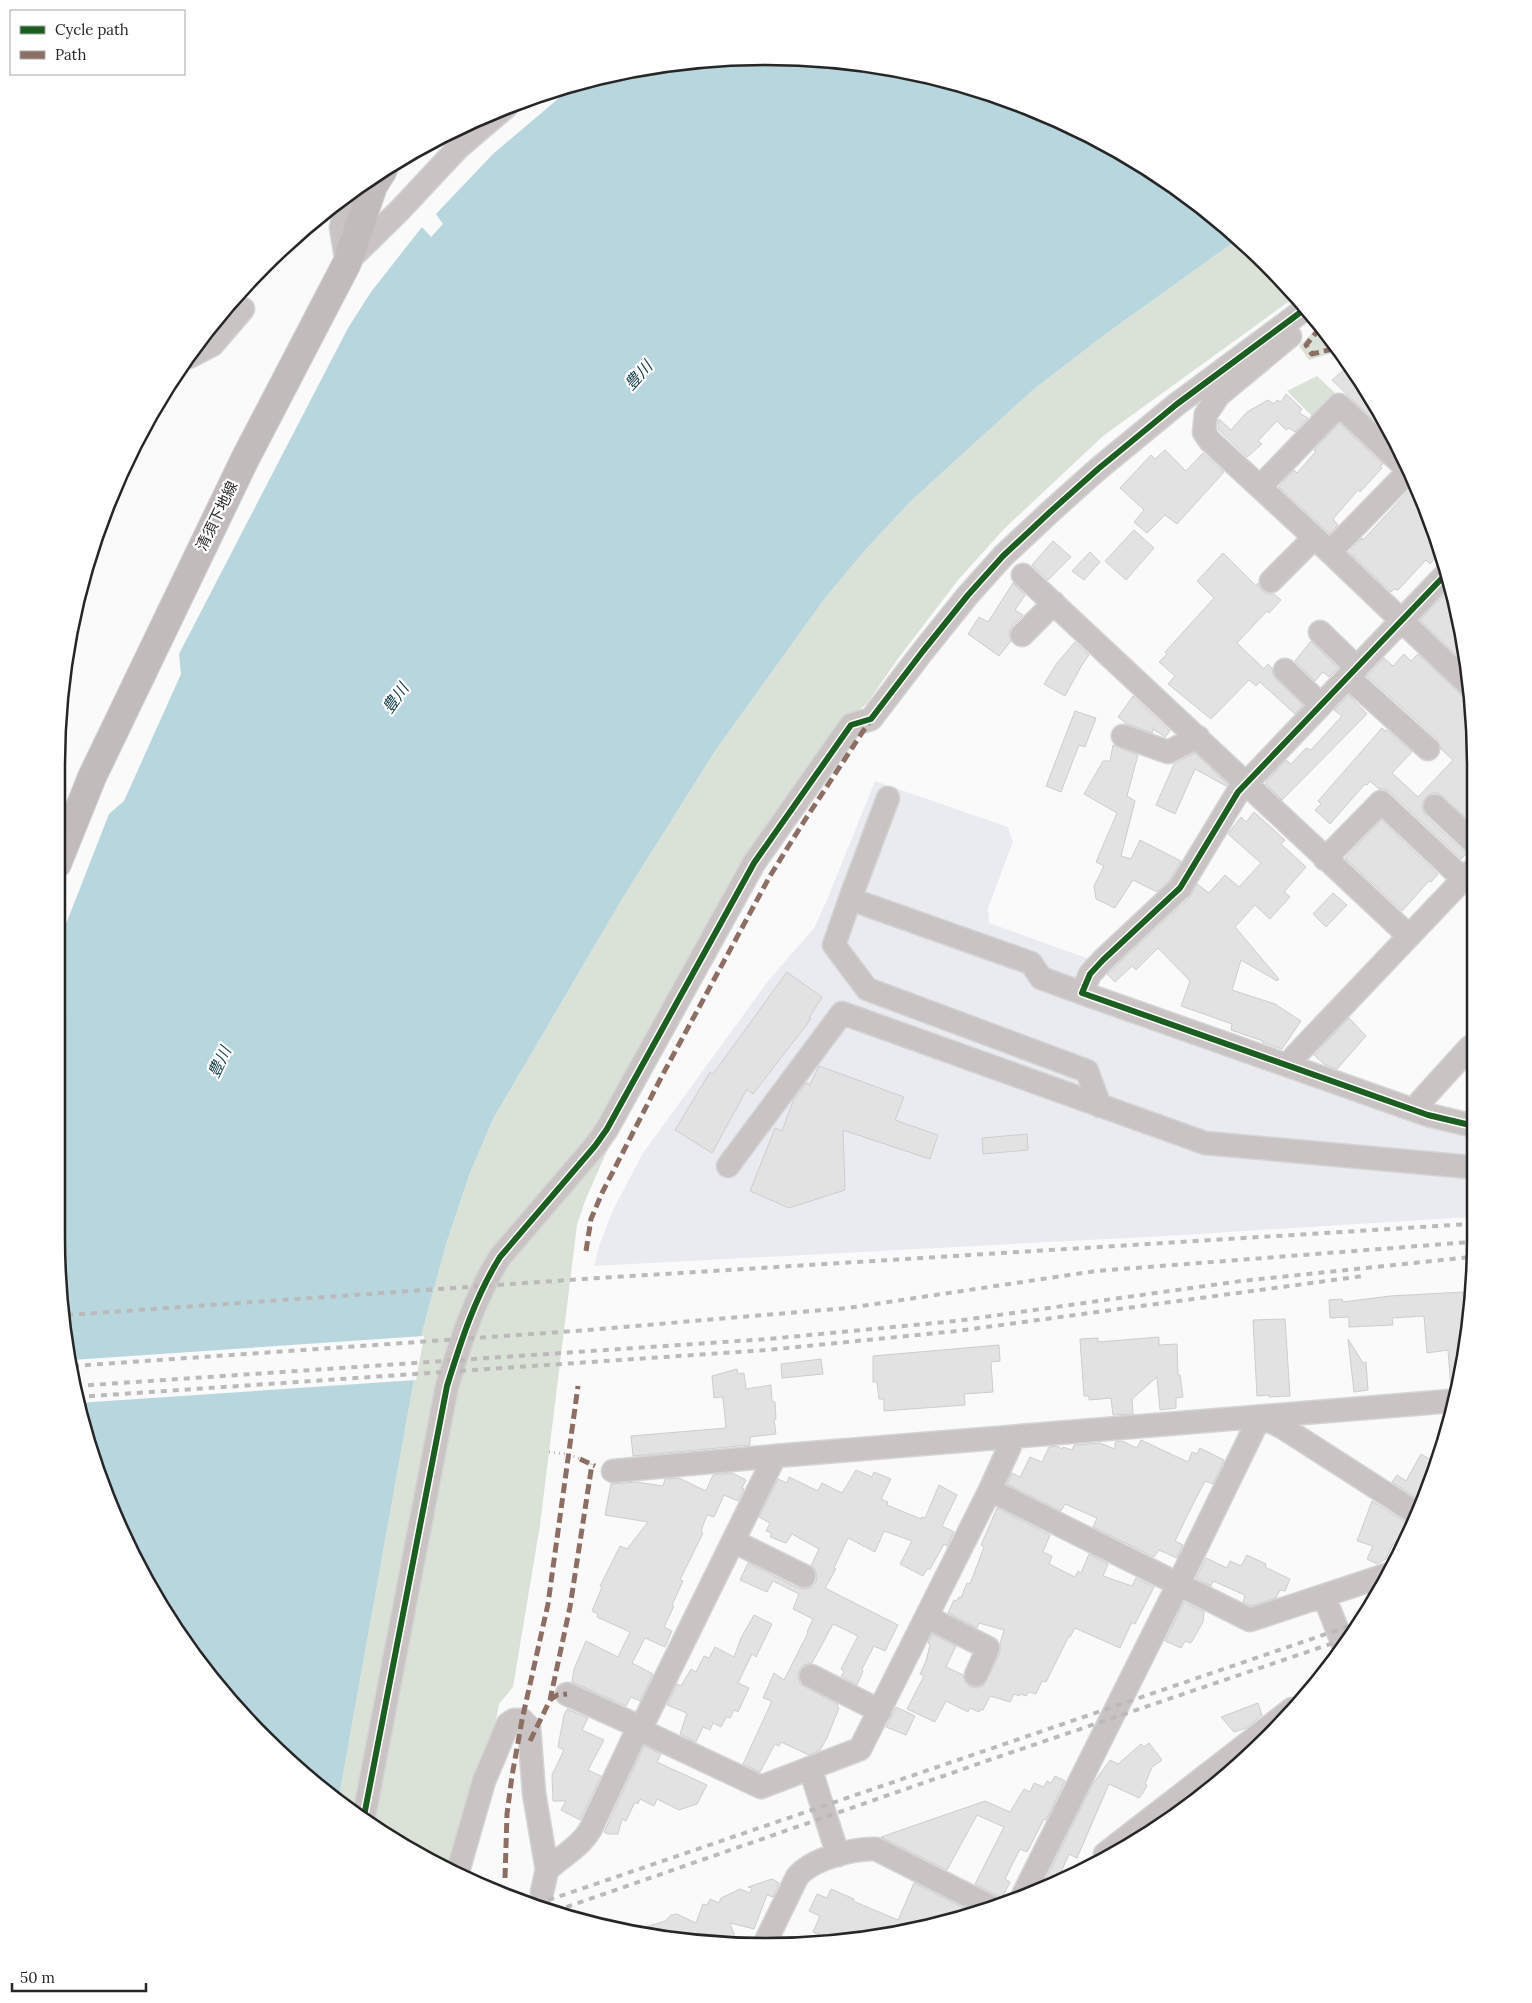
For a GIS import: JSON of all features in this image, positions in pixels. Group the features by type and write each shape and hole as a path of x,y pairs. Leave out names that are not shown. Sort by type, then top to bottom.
{"main road":[{"name":"清須下地線","path":"65,844 92,777 224,503 347,263 373,186"}],"street":[{"path":"347,263 458,148 488,123"},
{"path":"347,263 341,227 348,204"},
{"path":"202,350 212,345 243,309"},
{"path":"365,1811 447,1386 466,1326 500,1257 595,1146 607,1129 754,863 851,725 871,719 968,595 1003,556 1050,512 1098,469 1170,410 1300,313"},
{"path":"1305,318 1294,333 1219,395 1206,414 1204,432 1210,441 1461,678"},
{"path":"1260,487 1339,405 1396,458"},
{"path":"1271,581 1322,545 1404,476"},
{"path":"1023,575 1409,936"},
{"path":"1082,993 1090,974 1103,960 1180,888 1238,792 1441,579"},
{"path":"1022,635 1054,603"},
{"path":"1320,632 1352,672 1428,749"},
{"path":"1286,670 1320,705"},
{"path":"1123,736 1168,752 1198,737"},
{"path":"888,798 834,945 867,989 1087,1071 1100,1106"},
{"path":"1288,1066 1297,1054 1466,876 1381,802 1325,858"},
{"path":"1435,806 1467,836"},
{"path":"850,899 1031,963 1041,978 1082,993 1428,1115 1467,1124"},
{"path":"728,1166 842,1014 1205,1143 1467,1167"},
{"path":"1420,1101 1467,1050"},
{"path":"613,1471 774,1456 1447,1401"},
{"path":"1262,1417 1282,1427 1411,1511"},
{"path":"1027,1888 1179,1584 1254,1429 1262,1417"},
{"path":"567,1694 629,1722 640,1730 761,1787 860,1749 990,1490 1014,1437"},
{"path":"548,1870 558,1860 584,1841 774,1456"},
{"path":"990,1490 1250,1620 1379,1577"},
{"path":"732,1541 804,1576"},
{"path":"1324,1596 1340,1638"},
{"path":"927,1617 988,1648 976,1675"},
{"path":"811,1676 880,1710"},
{"path":"459,1867 473,1815 508,1724 514,1720 522,1720 528,1727 534,1793 548,1870 542,1892"},
{"path":"1218,1772 1233,1760"},
{"path":"810,1768 838,1855"},
{"path":"1136,1832 1215,1774"},
{"path":"767,1938 797,1877 803,1870 838,1855 862,1848 876,1848 985,1903"}],"path":[{"path":"549,1452 568,1454 580,1459"}],"shaded area":[{"path":"1232,243 1262,270 1290,301 1103,436 1004,529 958,580 897,660 868,702 861,709 844,716 743,870 688,998 606,1153 585,1201 577,1225 540,1525 513,1687 499,1704 469,1872 415,1844 340,1793 423,1329 446,1244 470,1173 493,1119 622,899 715,751 825,598 866,549 911,501 1034,389 1107,333"},
{"path":"1315,330 1332,353 1309,360 1299,346"},
{"path":"1317,376 1336,394 1314,418 1287,391"},
{"path":"875,781 1008,827 1013,842 988,908 989,923 1089,959 1075,994 1467,1130 1467,1217 1165,1236 594,1266 600,1243 614,1208 643,1153 768,981 814,928"}],"water":[{"name":"豊川","path":"766,65 857,71 903,78 991,102 1034,118 1076,137 1155,183 1193,210 1232,243 1107,333 1034,389 911,501 866,549 825,598 715,751 622,899 493,1119 470,1173 446,1244 423,1329 340,1793 270,1733 210,1664 159,1588 137,1547 118,1505 102,1462 78,1374 67,1283 65,1237 65,927 109,814 124,801 181,674 179,654 348,328 371,292 422,227 431,237 443,224 436,214 493,154 561,96 629,78 675,71"}],"pier":[{"path":"424,1336 416,1380 85,1403 76,1360"}],"building":[{"path":"1344,370 1377,423 1332,380"},
{"path":"1286,394 1302,409 1299,413 1308,418 1295,432 1289,428 1286,430 1277,421 1258,441 1262,444 1247,457 1218,429 1219,419 1231,430 1247,412 1268,400 1274,404 1277,400 1281,402"},
{"path":"1339,423 1383,464 1380,466 1382,468 1360,492 1358,490 1333,519 1338,525 1330,534 1279,487 1294,470 1297,473 1316,451 1314,450"},
{"path":"1165,450 1186,471 1203,453 1224,472 1177,524 1165,515 1147,533 1134,522 1144,510 1120,488 1151,455 1155,459"},
{"path":"1410,489 1435,558 1430,564 1426,560 1398,590 1394,589 1391,592 1349,552 1362,538 1363,540"},
{"path":"1134,530 1154,548 1126,580 1105,561"},
{"path":"1053,541 1071,557 1048,580 1032,565"},
{"path":"1090,552 1100,562 1084,580 1072,571"},
{"path":"1223,553 1256,586 1258,583 1262,591 1274,594 1281,600 1269,613 1267,611 1237,643 1264,669 1268,664 1272,668 1276,679 1303,705 1295,714 1260,682 1256,686 1249,680 1211,719 1168,684 1175,676 1159,662 1167,654 1165,652 1214,598 1197,581"},
{"path":"1013,583 1025,595 1015,610 1023,615 1012,626 1009,632 1011,641 999,656 968,634 979,617 988,622"},
{"path":"1445,594 1458,657 1420,620"},
{"path":"1311,641 1338,668 1329,677 1323,672 1315,681 1295,661"},
{"path":"1075,642 1089,655 1065,696 1044,684 1057,663"},
{"path":"1404,654 1411,661 1418,654 1463,696 1467,766 1467,818 1438,793 1432,793 1422,803 1426,816 1461,849 1467,852 1461,859 1390,792 1385,789 1379,789 1370,781 1367,785 1365,784 1330,824 1315,810 1321,804 1318,801 1382,728 1385,731 1387,730 1412,752 1392,773 1418,797 1453,760 1441,749 1437,739 1367,676 1384,658 1393,666"},
{"path":"1349,695 1367,714 1282,800 1266,782 1286,760 1291,764 1306,748 1311,750 1342,716 1334,710"},
{"path":"1133,696 1170,731 1165,737 1153,729 1152,733 1127,724 1118,717"},
{"path":"1075,711 1096,718 1085,747 1079,745 1061,792 1046,786"},
{"path":"1113,745 1138,755 1127,796 1135,801 1121,856 1131,859 1140,840 1181,861 1170,880 1157,892 1133,880 1115,908 1096,899 1094,886 1104,866 1096,862 1117,813 1084,794 1103,761 1110,761"},
{"path":"1195,753 1228,784 1226,786 1195,769 1175,814 1156,805 1174,764"},
{"path":"1254,812 1285,840 1281,844 1306,867 1284,892 1290,897 1270,919 1255,905 1235,927 1279,979 1277,981 1241,960 1232,990 1275,1004 1301,1021 1282,1049 1231,1030 1232,1024 1181,1006 1190,981 1158,948 1136,970 1132,966 1115,982 1107,974 1189,898 1197,884 1209,893 1225,875 1239,887 1261,863 1228,834 1241,817 1246,822"},
{"path":"1381,820 1438,874 1431,882 1429,881 1402,911 1345,858"},
{"path":"1333,893 1347,905 1326,927 1313,914"},
{"path":"787,972 822,997 809,1018 811,1019 753,1094 747,1089 712,1153 675,1130 710,1072 713,1074"},
{"path":"1349,1018 1366,1036 1337,1069 1324,1064 1314,1055"},
{"path":"819,1066 904,1097 895,1120 938,1135 930,1159 843,1130 845,1190 789,1208 750,1191 775,1128 782,1131 793,1101 806,1083 810,1085"},
{"path":"1027,1134 1028,1150 983,1154 982,1138"},
{"path":"1463,1292 1461,1328 1451,1386 1448,1350 1427,1353 1424,1316 1392,1318 1393,1325 1349,1327 1349,1317 1330,1318 1329,1300 1342,1299 1343,1302 1390,1296"},
{"path":"1285,1319 1290,1396 1257,1396 1253,1320"},
{"path":"1159,1337 1159,1345 1177,1344 1178,1375 1180,1375 1183,1397 1176,1398 1176,1408 1160,1410 1157,1377 1132,1399 1133,1414 1113,1415 1111,1398 1089,1400 1089,1396 1084,1396 1080,1339 1098,1338 1098,1342"},
{"path":"1348,1339 1363,1363 1366,1362 1368,1390 1354,1392"},
{"path":"999,1345 1000,1361 991,1362 993,1392 964,1394 965,1405 884,1411 884,1399 879,1399 877,1382 873,1382 873,1356"},
{"path":"821,1359 823,1374 782,1378 781,1364"},
{"path":"737,1369 738,1374 744,1373 746,1389 771,1385 772,1401 775,1402 776,1419 774,1419 776,1434 750,1437 750,1445 633,1456 631,1436 726,1428 723,1397 714,1398 712,1376"},
{"path":"1141,1440 1188,1462 1192,1452 1197,1454 1200,1448 1224,1460 1213,1484 1205,1481 1175,1541 1183,1545 1177,1558 1159,1550 1154,1557 1093,1527 1097,1518 1065,1504 1061,1511 1007,1484 1012,1473 1020,1477 1030,1457 1042,1462 1049,1447 1057,1446 1062,1449 1063,1447 1072,1450 1074,1445 1100,1443 1115,1449 1115,1442 1122,1441 1137,1448"},
{"path":"1421,1454 1431,1460 1417,1498 1392,1482 1397,1475 1406,1481"},
{"path":"856,1470 872,1477 874,1472 891,1479 881,1499 888,1502 887,1505 921,1519 922,1517 925,1518 939,1485 957,1495 942,1526 954,1532 947,1546 944,1544 930,1569 927,1569 923,1576 900,1564 912,1541 884,1531 875,1552 848,1538 834,1568 836,1569 825,1588 898,1625 885,1651 874,1646 862,1669 863,1671 857,1685 841,1676 844,1672 841,1669 858,1636 833,1624 812,1663 803,1665 798,1676 800,1684 838,1704 839,1708 827,1738 820,1750 809,1755 781,1742 779,1746 775,1744 760,1772 743,1764 772,1701 763,1698 774,1673 784,1680 813,1619 793,1609 799,1594 773,1581 767,1592 740,1580 748,1563 798,1588 812,1587 816,1582 817,1576 815,1569 811,1566 819,1549 792,1534 786,1543 770,1537 772,1533 766,1531 770,1523 759,1517 778,1479 787,1483 789,1477 818,1491 822,1483 842,1493"},
{"path":"732,1473 746,1480 742,1488 744,1489 738,1501 724,1495 714,1517 707,1515 701,1531 703,1533 680,1580 683,1581 664,1627 672,1631 665,1647 645,1638 632,1663 653,1674 640,1701 631,1697 626,1706 572,1682 574,1669 586,1641 618,1657 630,1632 597,1617 598,1614 592,1611 602,1587 600,1586 620,1546 627,1549 648,1522 605,1515 611,1484 636,1482 663,1486 665,1479 679,1478 706,1491 713,1475"},
{"path":"1372,1501 1406,1522 1396,1545 1393,1544 1386,1559 1377,1564 1367,1559 1373,1546 1357,1541"},
{"path":"997,1508 1050,1535 1043,1552 1052,1556 1049,1564 1075,1577 1078,1571 1081,1573 1089,1554 1108,1564 1103,1576 1132,1586 1136,1578 1154,1587 1135,1624 1132,1622 1120,1648 1075,1628 1069,1636 1046,1682 1042,1681 1036,1694 1029,1692 1026,1696 1020,1694 1019,1696 1014,1694 1010,1702 990,1696 983,1710 979,1712 970,1708 968,1712 946,1701 935,1722 907,1709 924,1676 920,1674 926,1661 930,1645 928,1643 932,1634 956,1646 946,1667 963,1675 965,1682 971,1687 978,1688 984,1685 1000,1653 1000,1644 1004,1630 979,1623 977,1628 948,1613 954,1600 956,1601 959,1597 961,1598 967,1583 970,1584 984,1547 981,1545"},
{"path":"1247,1555 1266,1564 1265,1567 1290,1579 1285,1591 1280,1590 1276,1598 1251,1606 1243,1602 1245,1595 1213,1581 1211,1586 1196,1578 1206,1558 1227,1568 1230,1561 1241,1566"},
{"path":"1184,1602 1204,1612 1203,1622 1191,1643 1185,1641 1181,1648 1165,1641"},
{"path":"754,1615 772,1624 756,1657 752,1654 738,1683 749,1688 738,1712 734,1710 730,1718 726,1717 721,1727 713,1723 710,1730 703,1727 696,1742 680,1734 687,1713 667,1705 677,1684 681,1686 691,1669 696,1672 704,1656 709,1658 715,1647 734,1657 741,1638"},
{"path":"1258,1703 1262,1715 1246,1728 1234,1732 1221,1717"},
{"path":"896,1707 915,1716 906,1735 886,1727"},
{"path":"567,1709 588,1718 582,1730 604,1740 588,1770 601,1776 580,1820 561,1810 566,1801 553,1801 552,1775 564,1750 558,1747 564,1715"},
{"path":"1149,1743 1162,1760 1152,1767 1143,1793 1139,1798 1109,1784 1077,1858 1069,1854 1061,1873 1046,1880 1092,1785 1110,1760 1117,1765 1141,1744 1144,1747"},
{"path":"644,1746 661,1754 657,1762 707,1785 697,1804 679,1810 657,1799 654,1806 640,1799 638,1804 635,1802 626,1821 622,1819 618,1834 608,1834 604,1832"},
{"path":"1055,1776 1065,1781 1046,1820 1044,1819 1027,1852 1020,1849 1005,1879 1010,1882 1001,1897 975,1884 1004,1827 977,1815 947,1870 881,1837 985,1801 1010,1812 1024,1789 1030,1792 1034,1783 1044,1787 1047,1781 1051,1783"},
{"path":"772,1879 779,1883 773,1897 767,1895 754,1929 730,1923 735,1937 675,1932 646,1927 665,1921 671,1915 677,1914 696,1923 703,1904 707,1905 710,1899 719,1903 721,1898 740,1889 750,1893 752,1888 748,1887"},
{"path":"914,1883 965,1909 903,1925 820,1935 813,1932 820,1916 809,1911 817,1894 827,1898 831,1889 854,1899 853,1901 898,1920"}],"railway":[{"path":"70,1315 583,1279 1467,1224"},
{"path":"77,1366 575,1331 848,1308 1096,1271 1467,1242"},
{"path":"81,1386 768,1339 956,1321 1241,1281 1466,1257"},
{"path":"84,1397 767,1350 957,1331 1363,1276"},
{"path":"544,1902 1349,1626"},
{"path":"564,1908 1338,1641"}],"marked path":[{"path":"1316,332 1306,345 1312,354 1330,350"},
{"path":"586,1251 591,1219 602,1193 663,1074 770,876 871,719"},
{"path":"505,1878 507,1814 512,1776 522,1720 548,1604 578,1386"},
{"path":"580,1459 595,1466"},
{"path":"530,1741 550,1700 570,1607 592,1464"},
{"path":"550,1700 557,1695 567,1694"}],"cycle path":[{"path":"365,1811 447,1386 463,1336 476,1304 500,1257 595,1146 607,1129 754,863 851,725 871,719 968,595 1003,556 1050,512 1098,469 1177,404 1300,313"},
{"path":"1441,579 1238,792 1180,888 1103,960 1090,974 1082,993 1428,1115 1467,1124"}]}
